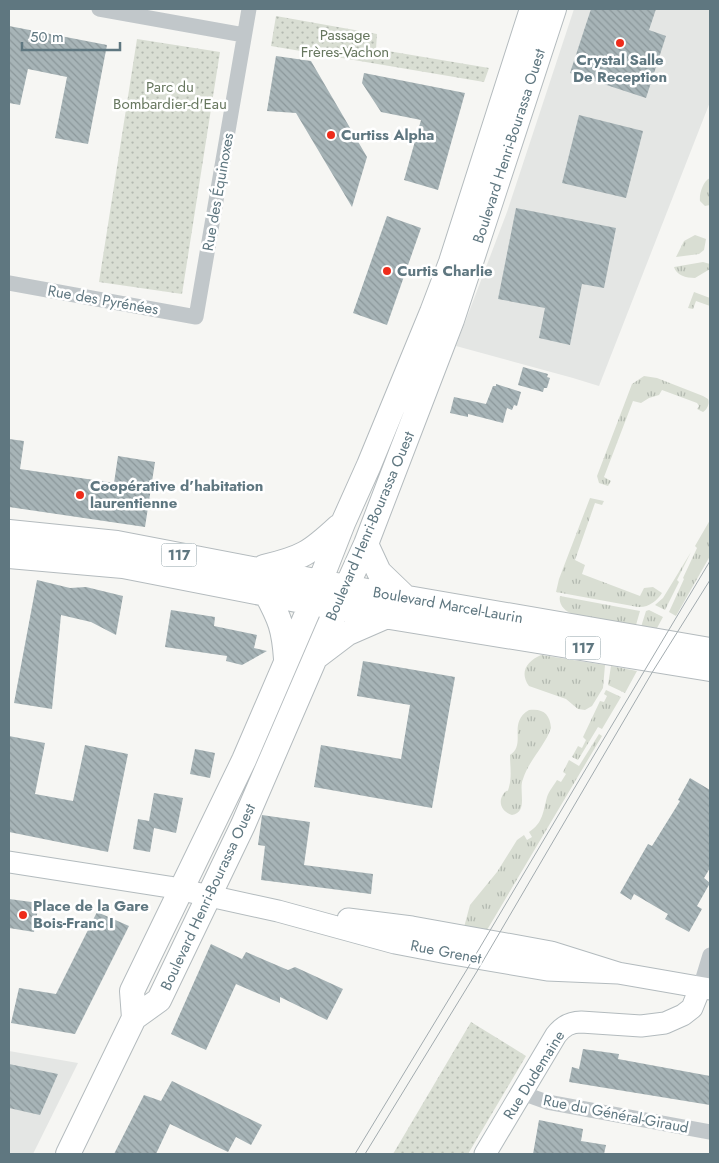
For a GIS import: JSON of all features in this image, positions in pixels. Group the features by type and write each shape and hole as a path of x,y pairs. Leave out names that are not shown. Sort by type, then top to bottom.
{"main road":[{"name":"Boulevard Henri-Bourassa Ouest","path":"134,1018 132,991 244,760 316,592 343,522 369,465 444,280 532,9"},
{"name":"Boulevard Henri-Bourassa Ouest","path":"68,1154 134,1018 159,1000 261,783 366,544 452,320 554,9"},
{"path":"255,568 303,556 316,547 343,522"},
{"name":"Boulevard Marcel-Laurin","path":"9,532 110,542 255,568 316,592 342,597 405,597 646,649"},
{"path":"366,544 379,572 405,597"},
{"name":"Boulevard Marcel-Laurin","path":"9,556 124,566 266,593 316,592"},
{"path":"266,593 283,630 287,661"},
{"name":"Boulevard Marcel-Laurin","path":"342,597 387,616 646,649"},
{"path":"315,658 348,633 387,616"},
{"name":"117","path":"646,649 710,650"},
{"name":"117","path":"646,649 710,670"}],"street":[{"path":"99,9 244,35"},
{"name":"Rue des Équinoxes","path":"196,316 249,9"},
{"name":"Rue des Pyrénées","path":"9,283 196,316"},
{"name":"Rue Grenet","path":"9,862 156,884 278,911 395,943 447,953 547,970 618,973 705,988"},
{"path":"705,988 710,955"},
{"name":"Rue Dudemaine","path":"485,1154 556,1035 564,1026 577,1022 641,1026 665,1022 683,1015 692,1008 705,988"},
{"name":"Rue du Général-Giraud","path":"522,1092 547,1102 710,1132"}],"shaded area":[{"path":"574,9 710,9 710,102 599,386 456,346 507,212"},
{"path":"9,1051 78,1063 33,1154 9,1154"}],"green space":[{"name":"Passage Frères-Vachon","path":"276,16 377,34 376,49 489,68 484,82 271,46"},
{"name":"Parc du Bombardier-d'Eau","path":"137,39 220,52 182,294 99,282"},
{"path":"710,178 710,205 705,206 700,201 700,195 703,185"},
{"path":"695,235 706,239 704,250 699,254 676,257 684,241"},
{"path":"703,262 710,264 710,269 695,278 682,276 674,267"},
{"path":"694,292 710,298 710,306 696,301 693,309 688,308"},
{"path":"644,376 657,378 703,396 708,399 708,406 703,412 697,409 699,406 697,403 662,390 659,395 641,403 633,401 604,477 611,481 608,486 599,483 597,476 632,384"},
{"path":"590,498 604,501 602,505 595,503 575,560 585,565 582,574 640,596 644,588 653,587 662,593 652,603 638,607 556,592 559,579"},
{"path":"710,520 710,556 676,616 669,612 697,548 695,546"},
{"path":"691,552 665,610 655,605 663,598"},
{"path":"560,596 640,611 636,625 587,618 565,610 561,605"},
{"path":"649,610 663,617 657,628 641,627 646,611"},
{"path":"541,655 605,665 603,688 592,706 585,710 578,709 566,699 529,686 525,676 526,668 532,660"},
{"path":"611,666 637,671 625,693 608,685"},
{"path":"606,690 621,697 602,729 598,727 578,760 572,757 578,746 582,748 586,740 583,737 600,701 604,702 607,696 604,694"},
{"path":"529,710 538,710 545,713 551,728 523,779 522,805 520,810 512,815 503,809 501,800 504,793 508,791 510,783 510,755 517,745 519,721"},
{"path":"599,734 602,736 484,935 463,931 470,905 497,872 517,840 524,835 527,840 532,837 529,832 540,821 547,797 557,780 561,782 566,774 563,772 569,760 579,766"},
{"path":"471,1022 526,1056 468,1154 393,1154"}],"building":[{"path":"591,9 656,9 649,30 666,36 646,98 570,73"},
{"path":"9,26 107,45 88,144 55,138 67,77 28,69 20,105 9,103"},
{"name":"Curtiss Alpha","path":"276,56 311,61 367,157 352,207 296,113 267,111"},
{"path":"364,73 465,93 438,190 404,180 421,120 381,112 362,83"},
{"path":"579,115 643,131 626,198 562,183"},
{"path":"516,208 616,228 604,288 582,284 570,345 539,338 545,308 498,299"},
{"name":"Curtis Charlie","path":"387,216 421,228 387,325 353,313"},
{"path":"523,367 548,374 547,377 550,378 547,388 544,388 543,392 518,385"},
{"path":"496,384 521,392 517,406 514,405 512,410 507,408 503,423 468,414 468,417 450,413 454,397 486,404 493,386 496,386"},
{"name":"Coopérative d’habitation laurentienne","path":"9,439 24,441 20,469 114,483 118,456 155,462 145,527 9,507"},
{"path":"37,580 70,588 86,587 123,596 116,635 91,622 61,615 52,709 14,703"},
{"path":"171,610 215,617 214,626 257,635 254,648 267,651 242,665 226,661 227,656 165,647"},
{"path":"363,661 455,677 432,808 314,787 321,745 401,759 410,705 357,696"},
{"path":"9,736 45,743 35,794 73,801 85,745 128,754 108,852 9,832"},
{"path":"195,749 215,753 210,778 190,774"},
{"path":"690,778 710,790 710,868 704,878 710,883 697,906 702,909 689,932 665,919 668,914 634,894 631,900 620,893 648,844 652,846 680,801 678,800"},
{"path":"154,793 183,798 176,833 154,828 150,852 133,849 138,819 149,821"},
{"path":"262,815 310,822 304,865 373,874 371,894 261,880 265,846 258,845"},
{"name":"Place de la Gare Bois-Franc I","path":"9,899 39,903 34,932 9,928"},
{"path":"97,912 129,926 75,1034 11,1023 19,988 56,994"},
{"path":"211,944 242,959 246,952 288,970 295,967 343,989 327,1020 280,997 280,1003 236,984 206,1050 171,1034"},
{"path":"583,1049 619,1054 618,1059 710,1076 710,1105 569,1082 572,1067 579,1069"},
{"path":"9,1064 58,1074 40,1115 9,1108"},
{"path":"172,1081 262,1125 251,1145 236,1137 228,1152 170,1124 156,1154 114,1154 144,1095 161,1101"},
{"path":"539,1120 583,1129 581,1141 606,1145 604,1154 533,1154"}],"tram line":[{"path":"355,1154 710,561"},
{"path":"365,1154 476,973 653,671 710,580"}],"place":[{"name":"Crystal Salle De Reception","path":"620,43"},
{"name":"Curtiss Alpha","path":"331,135"},
{"name":"Curtis Charlie","path":"387,271"},
{"name":"Coopérative d’habitation laurentienne","path":"80,495"},
{"name":"Place de la Gare Bois-Franc I","path":"23,915"}]}
